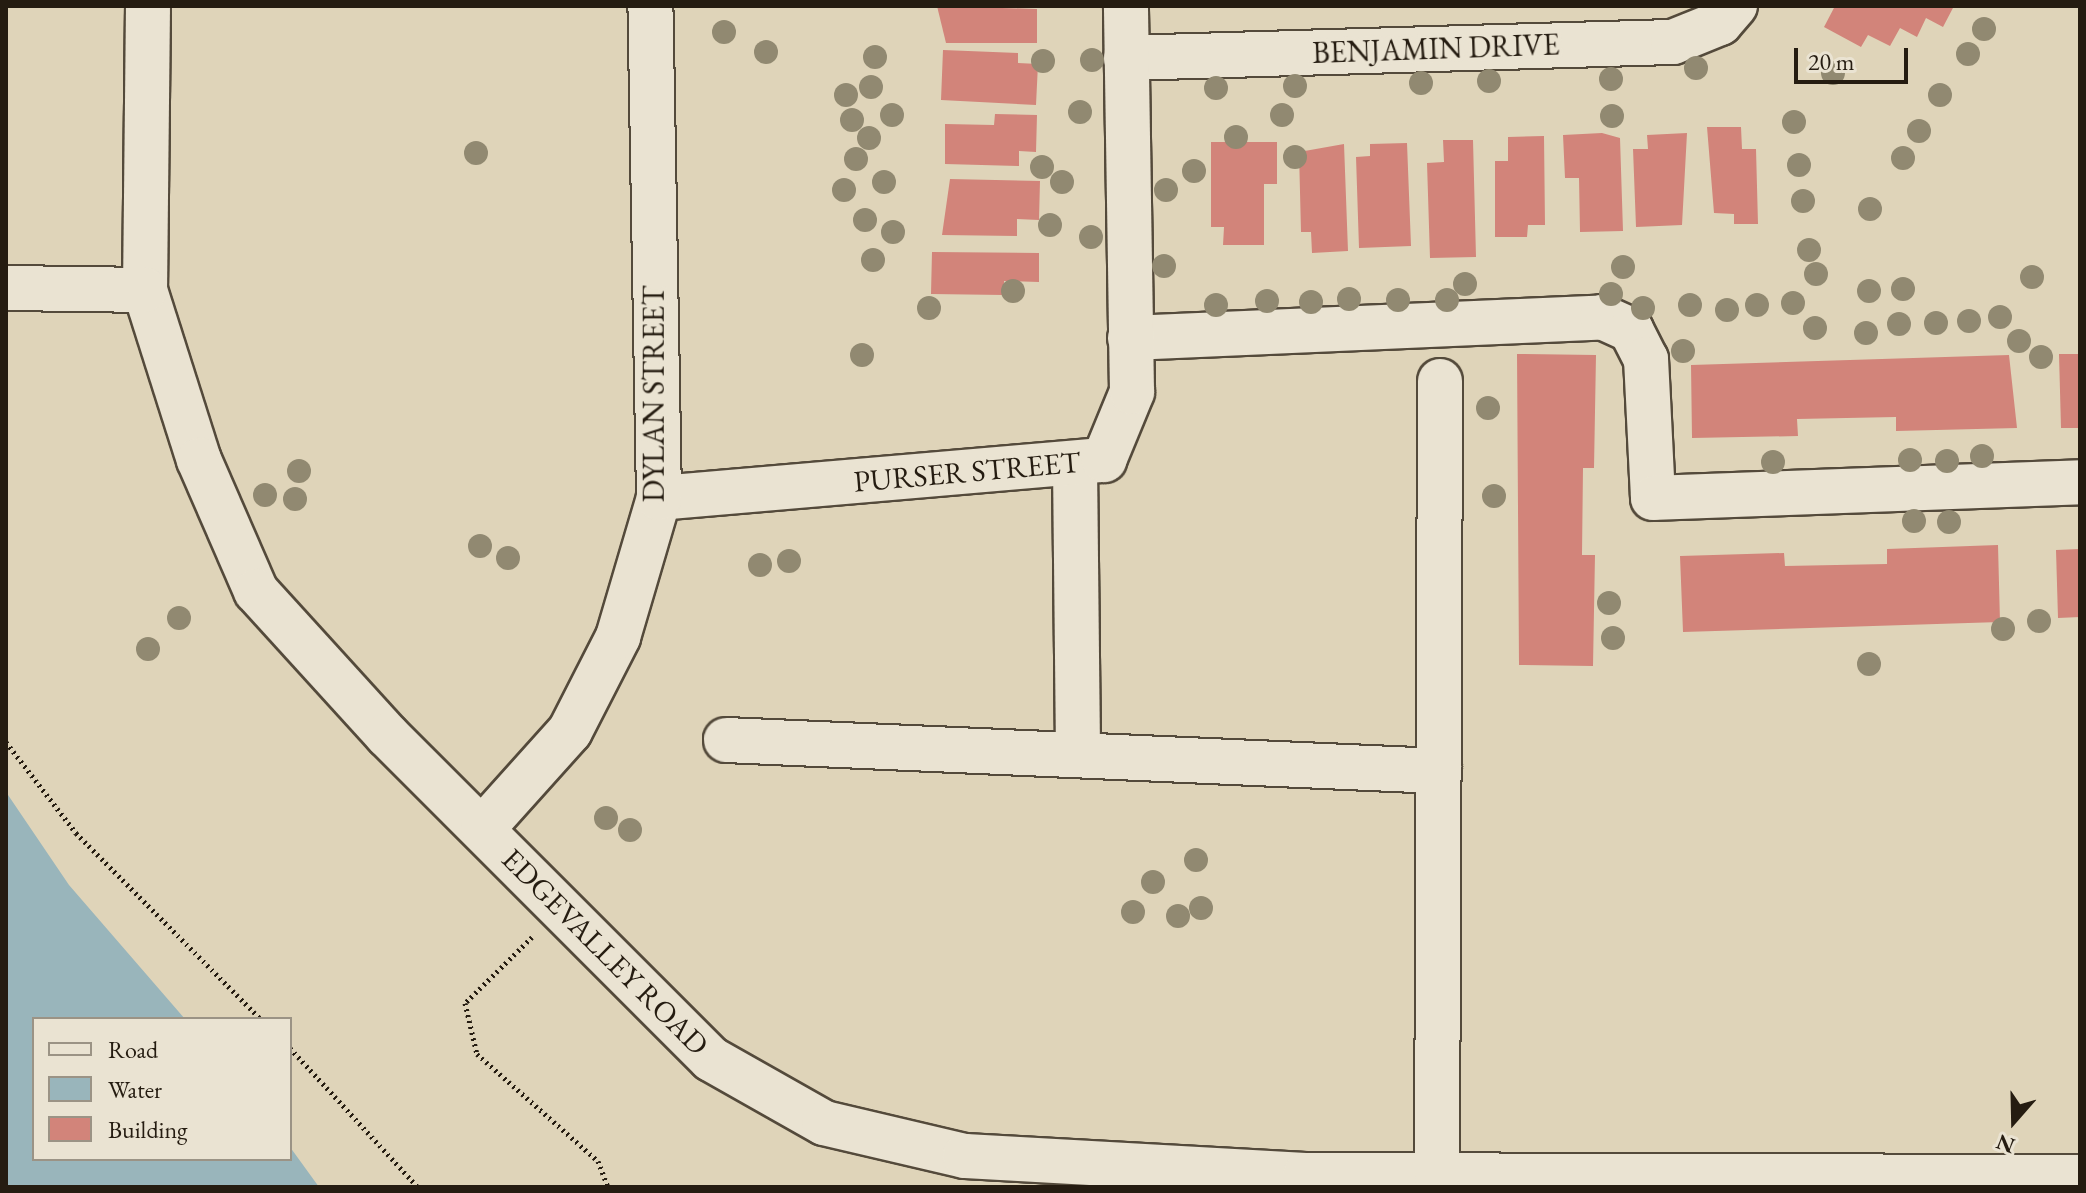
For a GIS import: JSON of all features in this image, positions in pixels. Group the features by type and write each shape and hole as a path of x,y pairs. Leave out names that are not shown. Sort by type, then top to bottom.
{"street":[{"name":"EDGEVALLEY ROAD","path":"148,6 145,290 199,460 256,591 483,828 555,908 711,1059 824,1123 965,1156 1227,1179 1437,1175 1992,1182 2080,1177"},
{"name":"DYLAN STREET","path":"483,828 570,731 618,637 659,498 650,6"},
{"name":"PURSER STREET","path":"659,498 1104,460 1132,392 1126,6"},
{"name":"BENJAMIN DRIVE","path":"1126,58 1673,42 1720,23 1735,6"},
{"path":"6,288 145,290"},
{"path":"1130,338 1602,317 1631,330 1646,359 1653,498 2080,482"},
{"path":"1437,1175 1440,381"},
{"path":"1075,464 1078,754"},
{"path":"726,740 1439,771"}],"path":[{"path":"6,742 76,833 259,1017"},
{"path":"555,908 465,1003 477,1054 598,1161 608,1187"},
{"path":"292,1050 418,1187"}],"water":[{"path":"6,792 69,885 183,1017 32,1017 32,1161 292,1161 292,1150 319,1187 6,1185"}],"building":[{"path":"937,6 1037,9 1037,43 946,43"},
{"path":"1835,6 1954,6 1943,27 1926,18 1917,37 1900,28 1890,46 1868,35 1861,47 1824,27"},
{"path":"943,50 1018,53 1018,63 1038,64 1036,105 941,100"},
{"path":"995,114 1037,115 1036,152 1019,151 1019,166 945,164 945,124 994,125"},
{"path":"1707,127 1741,127 1742,149 1756,149 1758,224 1734,224 1734,214 1714,213"},
{"path":"1602,133 1620,138 1623,231 1580,232 1579,178 1565,178 1563,135"},
{"path":"1687,133 1682,225 1636,227 1633,149 1648,149 1647,135"},
{"path":"1544,136 1545,225 1528,225 1527,237 1495,237 1495,161 1508,161 1508,137"},
{"path":"1443,140 1473,140 1476,257 1430,258 1427,163 1444,162"},
{"path":"1211,142 1277,142 1277,184 1264,184 1264,245 1223,245 1224,227 1211,227"},
{"path":"1407,143 1411,246 1359,248 1356,157 1370,156 1370,144"},
{"path":"1344,144 1348,251 1312,253 1311,232 1301,232 1299,152"},
{"path":"950,179 1040,181 1039,220 1017,219 1017,236 942,235"},
{"path":"932,252 1039,253 1039,282 1004,281 1004,295 931,294"},
{"path":"1517,354 1596,355 1594,468 1583,468 1582,555 1595,555 1593,666 1519,665"},
{"path":"2059,354 2080,354 2080,428 2061,428"},
{"path":"2009,355 2017,428 1896,431 1896,417 1797,419 1798,436 1692,438 1691,365"},
{"path":"1998,545 2000,622 1683,632 1680,556 1784,553 1785,566 1887,564 1887,549"},
{"path":"2080,549 2080,617 2058,618 2056,550"}]}
